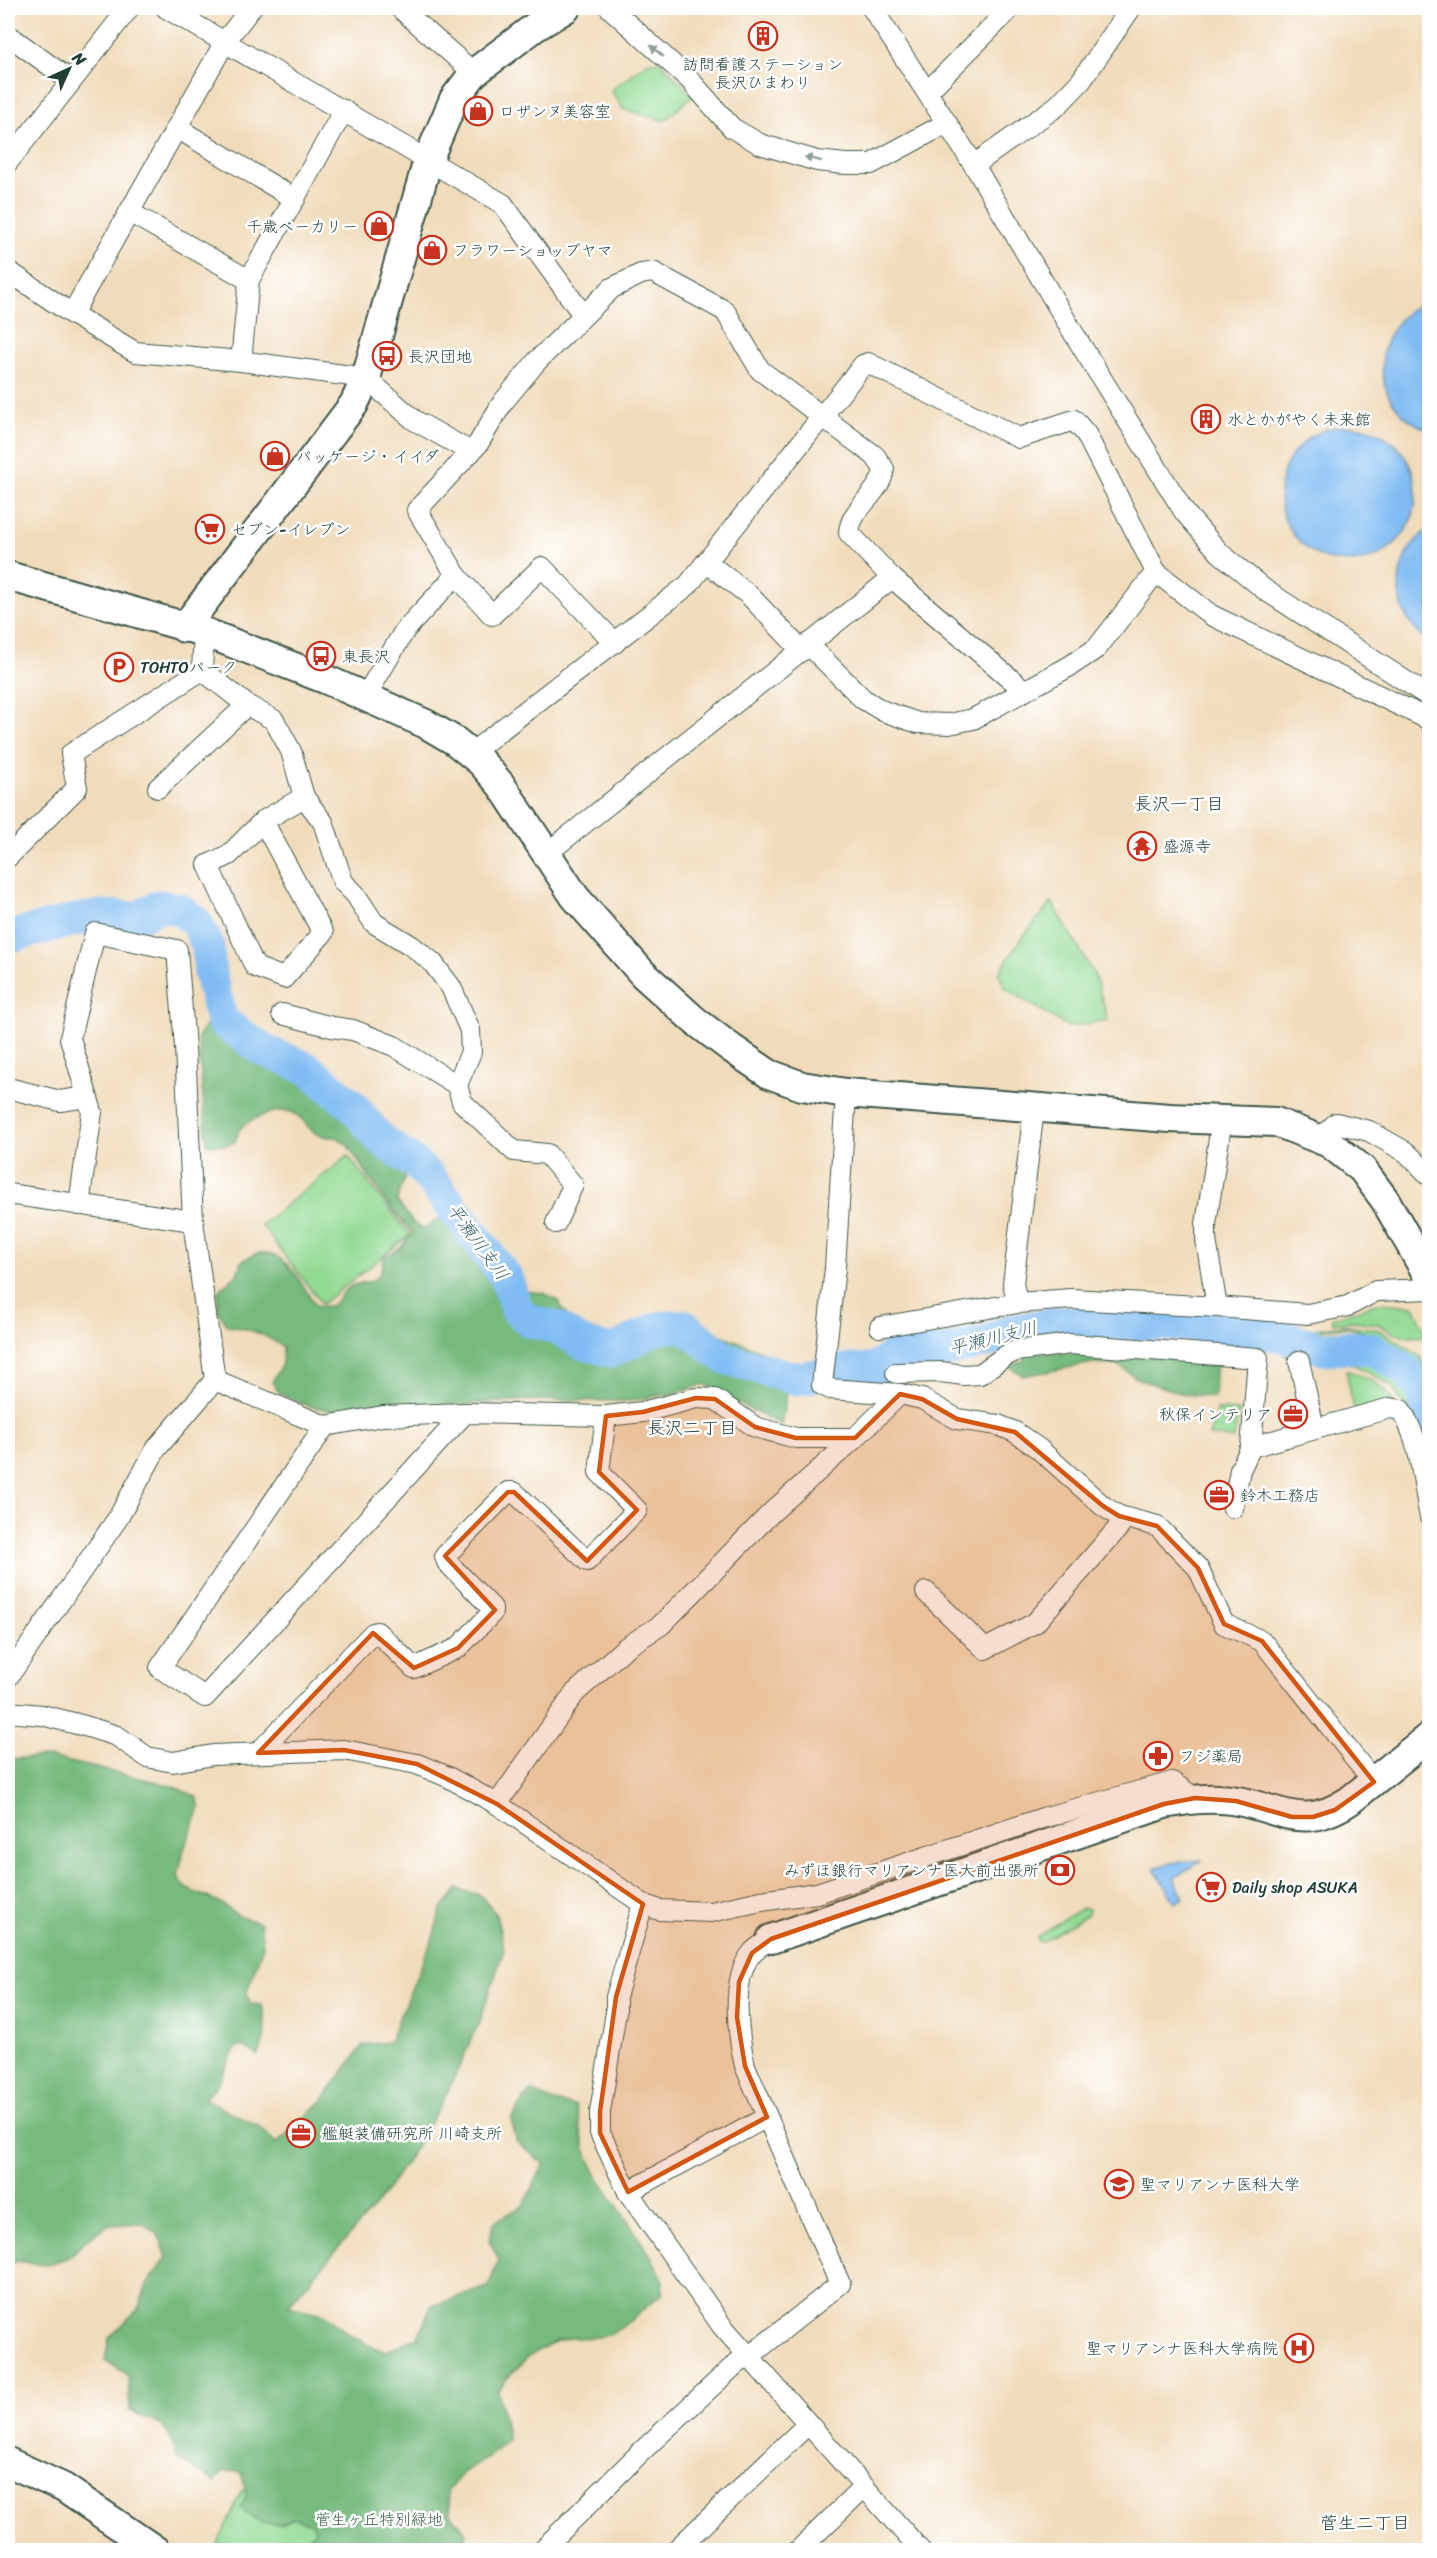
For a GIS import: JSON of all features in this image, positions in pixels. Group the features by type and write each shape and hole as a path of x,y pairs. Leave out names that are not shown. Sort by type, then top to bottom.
{"street":[{"path":"8,162 129,8"},
{"path":"166,8 226,40 503,204 583,315"},
{"path":"72,314 226,40 250,8"},
{"path":"400,8 474,73"},
{"path":"556,1223 573,1185 547,1154 514,1151 462,1102 457,1085 471,1052 470,1030 451,987 432,963 411,946 374,923 355,894 343,882 323,822 304,797 291,751 274,720 247,705 202,669 194,630 217,581 354,404 366,378 428,160 454,99 474,73 526,34 566,8"},
{"path":"610,8 689,79 732,128 760,144 817,161 845,165 871,164 947,123"},
{"path":"872,8 974,165 1074,334 1185,513 1220,553 1265,590 1430,697"},
{"path":"927,92 1011,8"},
{"path":"974,165 1048,112 1081,81 1131,8"},
{"path":"8,35 71,81"},
{"path":"241,362 249,280 344,110"},
{"path":"177,128 295,199"},
{"path":"129,212 249,280"},
{"path":"8,271 72,314 135,352 241,362 366,378 414,420 471,452"},
{"path":"615,642 542,567 492,615 456,575 417,510 478,444 503,402 537,361 612,288 641,274 653,272 725,311 760,370 875,456 890,463 883,479 849,523 849,533 892,578 1025,691"},
{"path":"470,754 688,585 821,416 863,365 868,363 1020,438 1074,420 1086,434 1156,572 1211,615 1430,720"},
{"path":"706,562 749,595 863,699 883,711 918,723 948,724 973,719 1070,666 1097,648 1156,572"},
{"path":"365,697 405,630 456,575"},
{"path":"8,576 194,630 365,697 426,724 455,741 481,762 501,784 575,897 634,965 730,1048 769,1074 802,1086 846,1093 1034,1109 1276,1122 1329,1143 1362,1169 1404,1230 1430,1279"},
{"path":"546,854 892,578"},
{"path":"8,857 76,788 70,754 202,669"},
{"path":"158,788 247,705"},
{"path":"263,821 323,933 284,978 255,967 208,865 229,855 263,821 304,797"},
{"path":"8,1677 118,1518 156,1449 215,1380 193,1221 185,1047 177,950 95,933 70,1038 92,1112 79,1205"},
{"path":"282,1014 352,1030 394,1046 457,1085"},
{"path":"8,1088 60,1101 87,1097"},
{"path":"846,1093 835,1268 822,1385 830,1389 900,1394 922,1399 957,1419 998,1425 1015,1432 1039,1449 1103,1506 1119,1516 1157,1526 1198,1568 1224,1624 1262,1641 1374,1782"},
{"path":"1018,1303 1014,1284 1034,1109"},
{"path":"1217,1307 1206,1240 1206,1224 1220,1120"},
{"path":"1320,1139 1336,1123 1369,1131 1406,1152 1430,1176"},
{"path":"8,1194 193,1221"},
{"path":"880,1327 1018,1303 1071,1299 1308,1314 1348,1306 1376,1291 1430,1289"},
{"path":"896,1373 941,1372 964,1376 980,1374 1016,1351 1070,1344 1258,1358 1251,1447 1240,1470 1233,1508"},
{"path":"1299,1361 1314,1428"},
{"path":"215,1380 325,1426 384,1416 465,1413 606,1416 643,1412 696,1398 715,1399 755,1427 796,1438 855,1438"},
{"path":"497,1804 575,1693 626,1648 661,1625 772,1512 855,1438 900,1394"},
{"path":"1251,1447 1390,1408 1401,1410 1426,1456 1430,1517"},
{"path":"325,1426 160,1668 205,1697 465,1413"},
{"path":"258,1753 373,1633 377,1632 414,1668 458,1648 492,1613 492,1608 447,1562 445,1556 508,1492 514,1492 587,1561 637,1510 599,1472 606,1416"},
{"path":"926,1592 985,1649 1035,1623 1119,1527 1119,1516"},
{"path":"8,1712 42,1715 85,1726 117,1736 147,1757 173,1762 213,1755 287,1754 344,1750 417,1764 448,1777 497,1804 643,1904 659,1910 711,1912 761,1901 817,1893 1043,1818 1172,1782 1195,1798"},
{"path":"542,2550 642,2451 737,2363 750,2356 840,2284 745,2066 737,2017 739,1982 752,1953 771,1939 1164,1804 1195,1798 1236,1801 1293,1817 1313,1817 1335,1810 1374,1782 1430,1736"},
{"path":"643,1904 616,1997 616,2012 600,2112 600,2133 628,2192 722,2326 918,2550"},
{"path":"628,2192 767,2117"},
{"path":"676,2550 808,2424"},
{"path":"8,2462 64,2488 155,2550"},
{"path":"799,2550 864,2487"}],"highlighted area":[{"path":"900,1394 922,1399 957,1419 1015,1432 1103,1506 1119,1516 1157,1526 1198,1568 1224,1624 1262,1641 1374,1782 1335,1810 1313,1817 1292,1817 1236,1801 1195,1798 1164,1804 771,1939 752,1953 739,1982 737,2017 745,2066 767,2117 628,2192 600,2133 600,2112 616,1997 643,1904 497,1804 417,1764 344,1750 258,1753 373,1633 414,1668 458,1648 495,1610 445,1556 508,1492 514,1492 587,1561 637,1510 599,1472 606,1416 643,1412 696,1398 715,1399 755,1427 796,1438 855,1438"}],"green space":[{"path":"660,61 693,96 664,121 623,109 611,90 647,63"},
{"path":"1052,902 1095,976 1108,1020 1068,1027 1005,988 999,973 1021,939"},
{"path":"234,1014 253,1036 301,1057 332,1077 364,1114 408,1144 407,1169 397,1201 413,1223 424,1229 439,1218 451,1220 498,1275 523,1291 544,1293 558,1301 568,1317 589,1334 612,1336 633,1332 654,1319 676,1313 694,1324 781,1359 788,1386 781,1425 705,1384 681,1392 628,1401 527,1400 458,1405 378,1404 333,1411 308,1406 280,1394 272,1382 282,1364 283,1347 256,1332 227,1326 218,1310 218,1291 237,1274 241,1262 259,1253 269,1253 277,1257 293,1271 316,1306 323,1307 335,1303 352,1286 374,1279 382,1268 384,1258 401,1248 412,1233 385,1200 348,1146 337,1137 326,1137 313,1132 298,1115 279,1111 264,1115 244,1125 235,1142 224,1145 207,1145 198,1038 209,1019"},
{"path":"348,1156 410,1235 322,1304 261,1225"},
{"path":"1379,1303 1414,1306 1427,1336 1409,1337 1393,1333 1378,1324 1353,1321 1333,1323 1332,1318"},
{"path":"1346,1325 1380,1330 1421,1357 1429,1375 1429,1404 1419,1375 1400,1360 1376,1346 1374,1335 1347,1327 1323,1329 1317,1336 1303,1336 1296,1331"},
{"path":"1327,1332 1346,1332 1369,1337 1371,1345 1336,1343 1316,1339"},
{"path":"1338,1351 1372,1355 1414,1383 1420,1394 1427,1444 1392,1386 1355,1365 1338,1360 1284,1355"},
{"path":"1025,1352 1216,1358 1214,1397 1184,1394 1138,1379 1120,1366 1094,1363 1023,1376 1009,1366 1025,1361"},
{"path":"1346,1370 1374,1382 1394,1403 1354,1410"},
{"path":"1217,1410 1239,1411 1234,1439 1209,1436"},
{"name":"艦艇装備研究所 川崎支所","path":"48,1757 169,1785 196,1796 200,1808 183,1852 178,1876 185,1888 219,1902 239,1916 260,1923 263,1946 247,1992 250,2004 262,2005 265,2031 263,2044 257,2056 245,2047 236,2047 217,2085 204,2099 260,2127 276,2144 321,2102 363,2045 389,2042 434,1935 440,1912 457,1889 480,1895 496,1914 504,1949 481,2018 448,2091 414,2150 380,2200 288,2306 324,2314 351,2336 385,2352 418,2337 431,2306 488,2287 499,2260 489,2240 494,2222 523,2206 544,2164 517,2142 511,2120 530,2091 554,2102 576,2106 585,2150 599,2178 652,2258 663,2279 662,2294 611,2334 559,2340 538,2350 504,2382 498,2391 508,2440 491,2455 464,2472 447,2491 451,2514 466,2533 462,2550 294,2550 315,2531 312,2523 294,2518 274,2524 254,2518 241,2508 246,2496 242,2472 223,2471 215,2482 177,2458 167,2431 156,2423 130,2411 128,2375 105,2360 109,2338 138,2309 147,2285 167,2256 157,2233 142,2223 108,2225 87,2239 69,2257 46,2265 16,2261 8,2267 8,1759"},
{"path":"1083,1907 1089,1909 1088,1914 1042,1942 1037,1941 1038,1936"},
{"name":"菅生ヶ丘特別緑地","path":"439,2485 402,2550 215,2550 242,2490"}],"water":[{"path":"1429,300 1429,430 1408,419 1394,404 1385,386 1382,366 1385,346 1394,327 1409,312"},
{"path":"1348,426 1374,431 1386,437 1396,446 1405,456 1411,468 1416,494 1411,520 1405,532 1396,542 1386,551 1374,557 1348,562 1322,557 1310,551 1300,542 1291,532 1285,520 1280,494 1285,468 1291,456 1300,446 1310,437 1322,431"},
{"path":"1429,529 1429,642 1406,617 1399,586 1406,554 1416,540"},
{"path":"1203,1860 1174,1878 1184,1898 1175,1903 1154,1868 1170,1863"}],"waterway":[{"name":"平瀬川支川","path":"8,937 75,920 102,916 137,918 159,906 179,909 196,922 208,946 210,974 222,1021 263,1050 307,1068 352,1105 380,1139 417,1165 433,1182 506,1277 517,1310 530,1321 557,1328 584,1344 612,1351 658,1328 684,1326 725,1358 798,1379 834,1371 876,1369 895,1354 947,1351 989,1341 1008,1331 1065,1322 1183,1325 1278,1335 1324,1349 1345,1347 1372,1349 1406,1370 1422,1390 1430,1423"}],"place":[{"name":"訪問看護ステーション 長沢ひまわり","path":"763,36"},
{"name":"ロザンヌ美容室","path":"478,111"},
{"name":"千歳ベーカリー","path":"379,226"},
{"name":"フラワーショップヤマ","path":"432,250"},
{"name":"長沢団地","path":"387,356"},
{"name":"水とかがやく未来館","path":"1206,419"},
{"name":"パッケージ・イイダ","path":"275,456"},
{"name":"セブン-イレブン","path":"210,529"},
{"name":"東長沢","path":"321,656"},
{"name":"TOHTOパーク","path":"119,667"},
{"name":"盛源寺","path":"1142,846"},
{"name":"秋保インテリア","path":"1293,1414"},
{"name":"鈴木工務店","path":"1219,1495"},
{"name":"フジ薬局","path":"1158,1756"},
{"name":"みずほ銀行マリアンナ医大前出張所","path":"1060,1870"},
{"name":"Daily shop ASUKA","path":"1211,1887"},
{"name":"艦艇装備研究所 川崎支所","path":"301,2133"},
{"name":"聖マリアンナ医科大学","path":"1119,2184"},
{"name":"聖マリアンナ医科大学病院","path":"1299,2348"}],"district":[{"name":"長沢一丁目","path":"1179,804"},
{"name":"長沢二丁目","path":"692,1428"},
{"name":"菅生二丁目","path":"1365,2523"}]}
